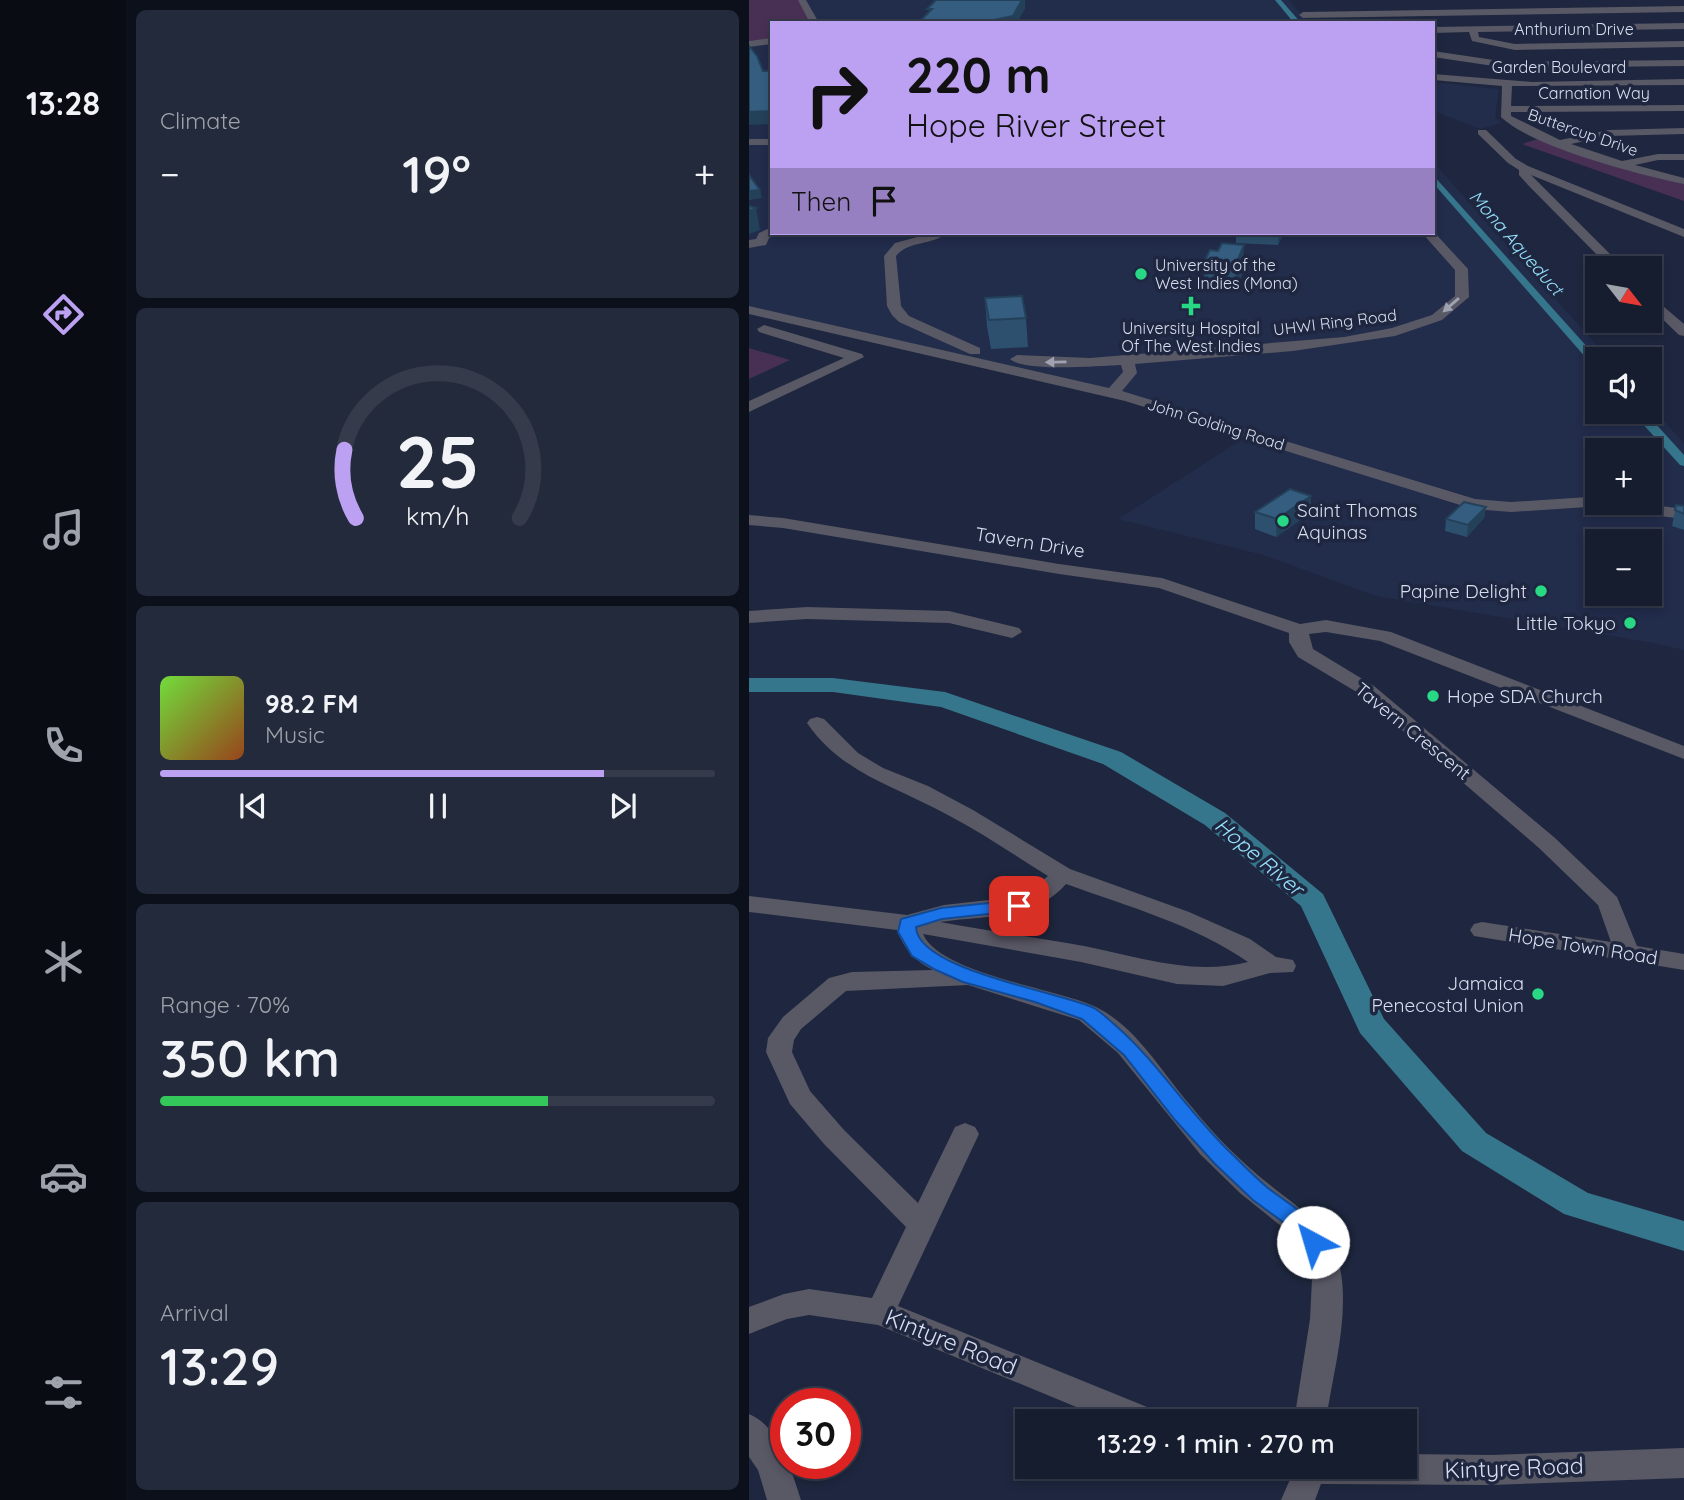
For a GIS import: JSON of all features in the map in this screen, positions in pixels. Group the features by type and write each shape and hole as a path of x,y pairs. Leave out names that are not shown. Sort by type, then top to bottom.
{"street":[{"path":"802,0 814,21"},
{"path":"1430,0 1438,13"},
{"path":"1306,14 1684,9"},
{"path":"1391,13 1395,21"},
{"path":"1435,30 1684,26"},
{"name":"Anthurium Drive","path":"1472,29 1475,39 1515,47 1684,44"},
{"path":"749,44 770,41"},
{"path":"1435,54 1507,65 1684,63"},
{"name":"Garden Boulevard","path":"1435,78 1507,85 1684,83"},
{"name":"Buttercup Drive","path":"1507,85 1506,117 1514,125 1560,143 1684,181"},
{"name":"Carnation Way","path":"1505,109 1684,108"},
{"path":"1560,143 1609,133 1684,131"},
{"path":"1482,132 1512,161 1524,168 1684,233"},
{"path":"749,142 770,142"},
{"path":"1624,164 1658,157 1684,157"},
{"path":"1524,168 1525,175 1532,183 1606,256"},
{"path":"749,244 762,242 763,236 770,232"},
{"name":"UHWI Ring Road","path":"940,235 898,246 890,256 894,306 904,319 961,346 1032,362 1321,345 1411,329 1452,308 1462,296 1465,283 1454,255 1430,235"},
{"name":"John Golding Road","path":"749,310 1112,393 1473,504 1511,507 1588,502 1684,514"},
{"path":"1663,312 1684,332"},
{"path":"749,337 786,319"},
{"path":"749,407 857,357 764,329"},
{"path":"1091,388 1117,373 1116,359 1128,363 1130,373 1112,393"},
{"name":"Tavern Drive","path":"749,520 783,523 1059,569 1162,583 1299,630"},
{"path":"749,617 807,613 949,617 1012,632"},
{"path":"1299,630 1326,626 1384,636 1684,753"},
{"name":"Tavern Crescent","path":"1299,630 1299,642 1305,653 1367,690 1547,843 1609,902 1627,953"},
{"path":"749,904 907,923 1001,942 1081,954 1177,975 1223,977 1277,966 1241,945 1181,918 1062,874 965,815 920,791 875,773 851,757 817,723"},
{"path":"907,923 941,914 1019,906 1052,888 1062,874"},
{"path":"907,923 909,939 919,951 970,978 1041,997 1089,1014 1131,1050 1182,1115 1222,1158 1261,1194 1302,1223 1324,1261 1326,1307 1312,1409"},
{"name":"Hope Town Road","path":"1482,930 1684,962"},
{"path":"920,1223 834,1137 799,1097 779,1052 781,1038 792,1023 838,984 852,981 970,978"},
{"path":"880,1312 920,1223 965,1134"},
{"name":"Kintyre Road","path":"749,1321 784,1307 809,1302 880,1312 1117,1409"},
{"path":"749,1429 772,1462 784,1500"},
{"name":"Kintyre Road","path":"1417,1469 1492,1470 1684,1463"},
{"path":"1298,1500 1305,1479"}],"shaded area":[{"name":"University of the West Indies (Mona)","path":"749,0 1289,0 1308,21 770,21 770,235 1435,235 1435,164 1598,347 1585,347 1585,424 1662,424 1662,418 1684,443 1684,650 1376,596 1263,555 1118,519 1247,436 1138,401 749,314"},
{"path":"749,0 805,0 818,21 770,21 770,39 749,41"},
{"path":"1435,82 1499,89 1495,118 1502,123 1480,129 1435,112"},
{"path":"1541,138 1684,183 1684,201 1522,144"},
{"path":"749,348 790,360 749,379"}],"building":[{"path":"936,0 1022,0 1013,16 989,21 920,21 932,9 927,9"},
{"path":"749,46 763,71 770,71 770,111 749,112"},
{"path":"749,175 760,190 749,191"},
{"path":"1222,243 1244,245 1236,264 1204,262 1210,250 1218,251"},
{"path":"1022,296 1026,318 989,320 985,298"},
{"path":"1290,489 1311,496 1277,519 1255,512"},
{"path":"1464,502 1486,507 1468,525 1446,519"},
{"path":"1676,505 1684,506 1684,514 1675,510"}],"waterway":[{"name":"Mona Aqueduct","path":"1278,0 1296,21"},
{"name":"Mona Aqueduct","path":"1435,179 1585,350"},
{"name":"Mona Aqueduct","path":"1649,424 1684,462"},
{"name":"Hope River","path":"749,685 833,685 945,700 1112,758 1215,819 1313,901 1371,1025 1474,1142 1577,1204 1684,1236"}],"place":[{"name":"University of the West Indies (Mona)","path":"1141,274"},
{"name":"University Hospital Of The West Indies","path":"1191,306"},
{"name":"Saint Thomas Aquinas","path":"1283,521"},
{"name":"Papine Delight","path":"1541,591"},
{"name":"Little Tokyo","path":"1630,623"},
{"name":"Hope SDA Church","path":"1433,696"},
{"name":"Jamaica Penecostal Union","path":"1538,994"}],"route":[{"path":"1019,906 941,914 907,923 907,932 919,951 943,966 970,978 1041,997 1089,1014 1131,1050 1182,1115 1222,1158 1261,1194 1302,1223 1313,1242"}]}
